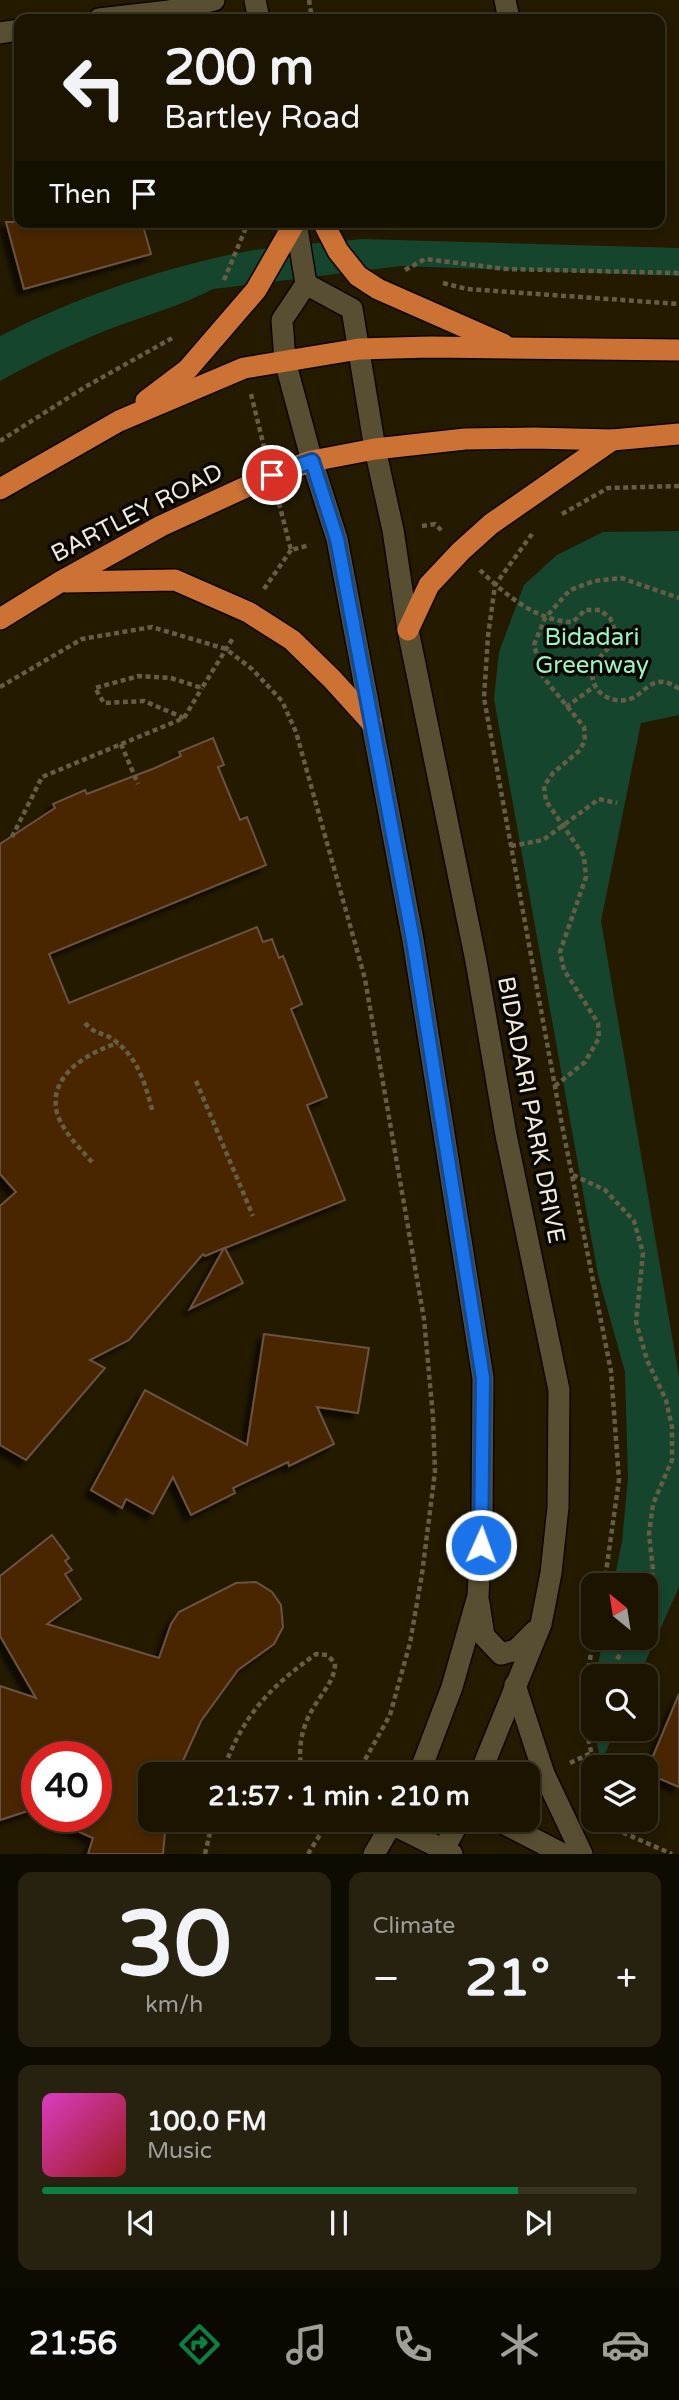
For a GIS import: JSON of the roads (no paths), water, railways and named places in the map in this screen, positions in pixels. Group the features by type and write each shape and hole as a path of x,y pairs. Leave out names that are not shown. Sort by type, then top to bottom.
{"highway":[{"path":"119,421 187,370 256,290 292,228"},
{"path":"326,228 338,251 358,276 407,302 514,349"},
{"path":"0,489 119,421 244,368 359,349 430,347 679,350"},
{"name":"BARTLEY ROAD","path":"0,619 161,526 272,475 312,461 375,449 465,439 612,440 679,434"},
{"path":"408,630 429,585 461,551 491,524 612,440"},
{"path":"60,582 175,580 248,612 292,640 371,722"}],"street":[{"path":"143,14 169,11 214,0"},
{"path":"296,228 306,284 282,320 285,361 312,461 337,539 413,940 483,1378 482,1519 478,1596 484,1636 501,1654 516,1650 541,1624"},
{"name":"BIDADARI PARK DRIVE","path":"306,284 352,309 375,449 393,530 408,630 473,947 506,1135 559,1390 558,1507 551,1573 541,1624 485,1762"},
{"path":"424,1762 452,1687 478,1596"},
{"path":"515,1685 544,1774 582,1854"},
{"path":"374,1854 387,1832"},
{"path":"410,1832 445,1853 455,1832"},
{"path":"520,1832 563,1854"}],"park label":[{"name":"Bidadari Greenway","path":"592,651"}]}
